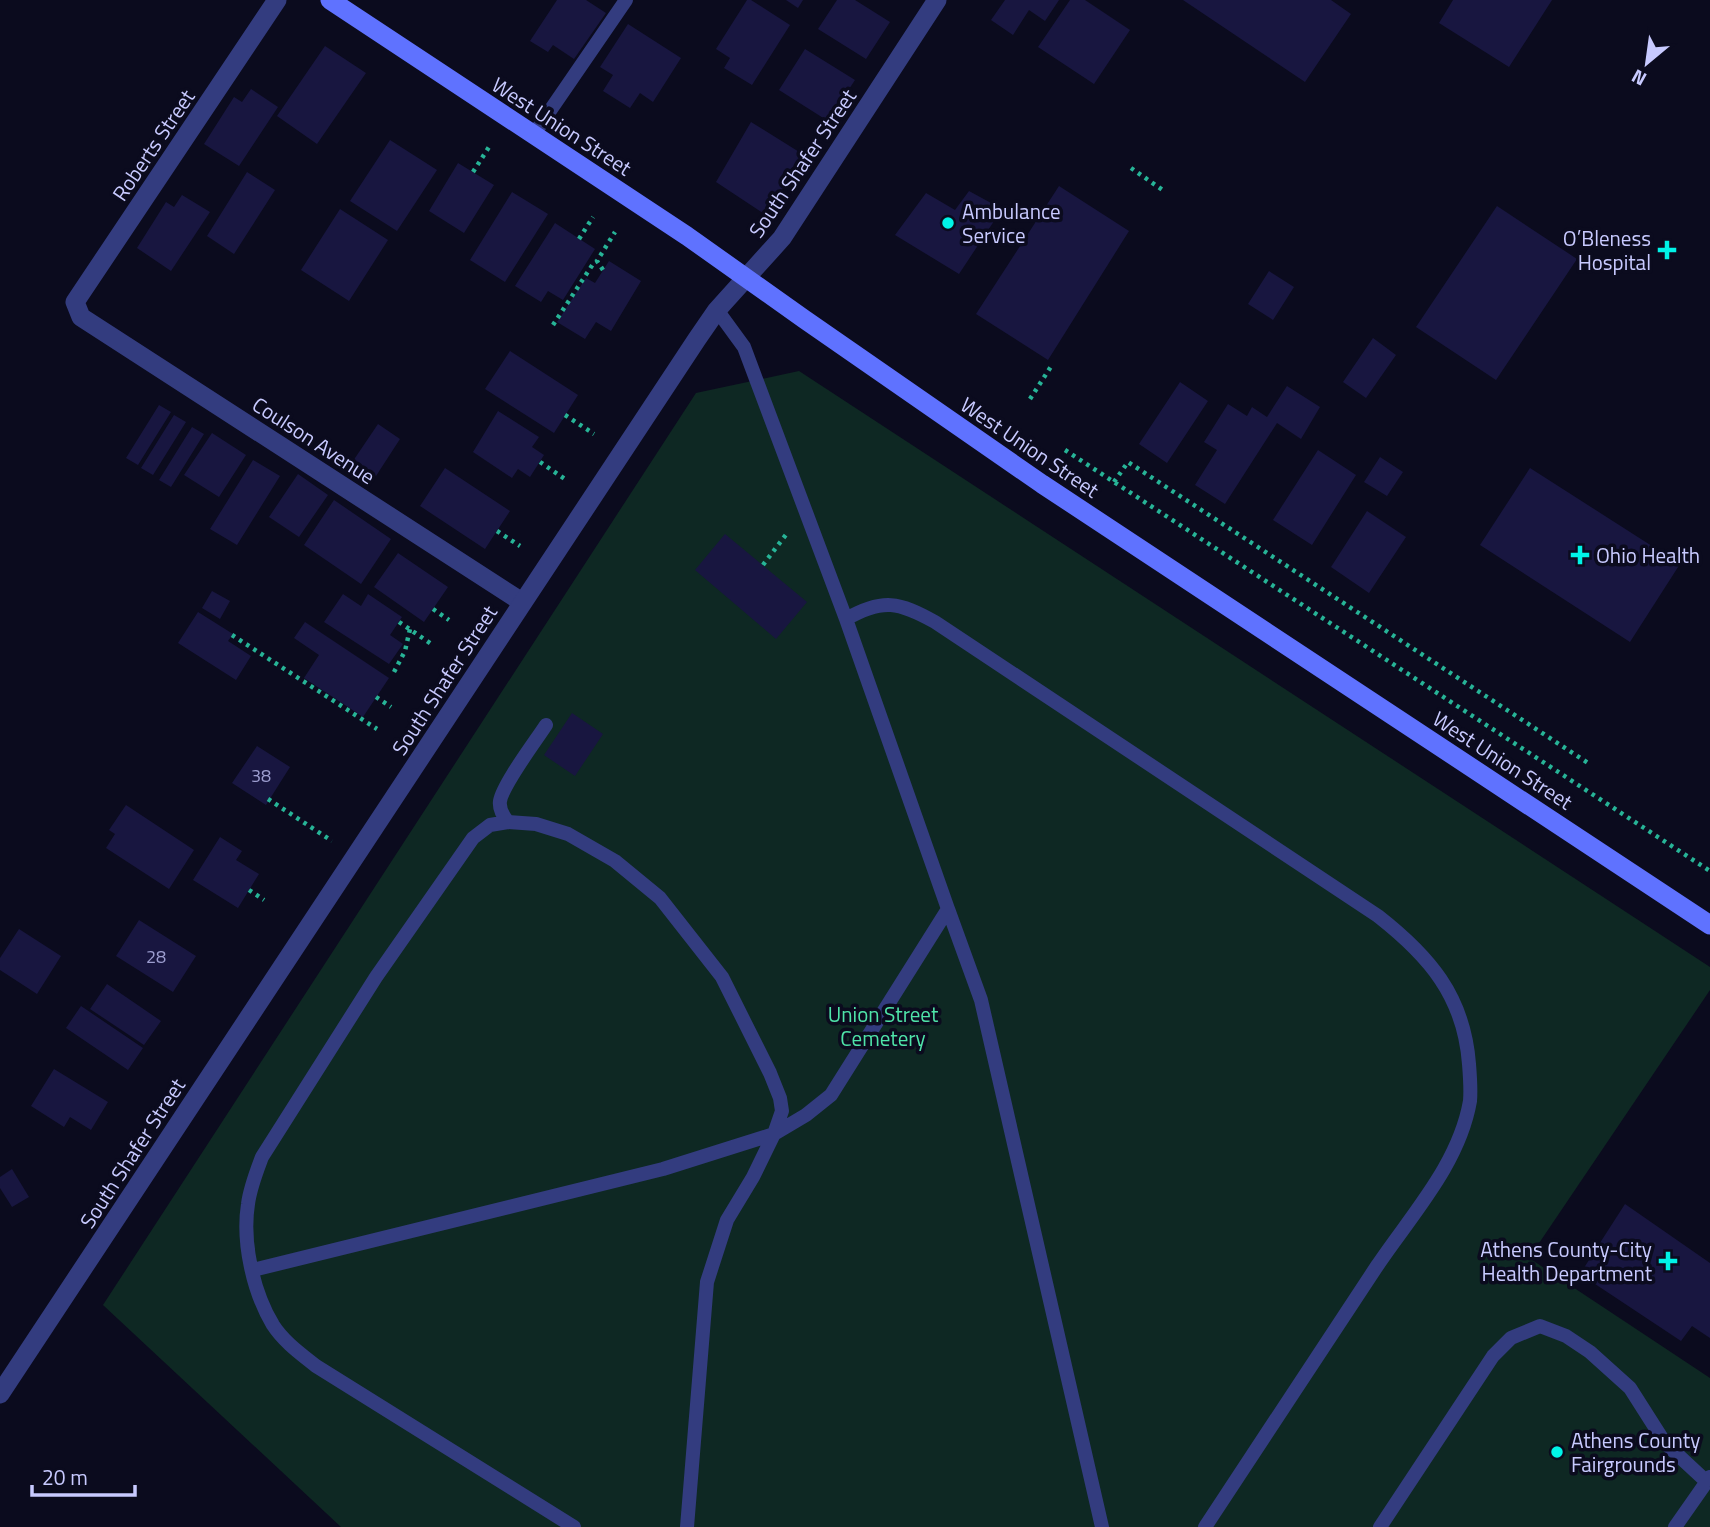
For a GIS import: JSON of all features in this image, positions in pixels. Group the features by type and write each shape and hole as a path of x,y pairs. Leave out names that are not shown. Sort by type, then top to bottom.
{"main road":[{"name":"West Union Street","path":"330,0 687,236 1042,484 1710,925"}],"street":[{"name":"Roberts Street","path":"82,317 75,302 277,0"},
{"name":"South Shafer Street","path":"0,1394 717,310 790,228 937,0"},
{"name":"Coulson Avenue","path":"82,317 522,602"}],"lane":[{"path":"534,134 626,0"},
{"path":"717,310 744,347 846,619 981,1000 1102,1527"},
{"path":"846,619 866,607 888,604 911,608 934,622 1378,916 1427,959 1446,986 1461,1017 1468,1047 1470,1098 1461,1135 1444,1170 1399,1232 1205,1527"},
{"path":"508,821 503,817 499,803 504,790 546,725"},
{"path":"574,1527 328,1373 293,1348 274,1327 261,1301 247,1238 247,1205 262,1157 376,977 473,838 490,825 508,821 536,824 568,834 615,862 660,898 722,976 770,1073 782,1105 774,1134 727,1220 706,1282 687,1527"},
{"path":"253,1270 663,1169 774,1134 813,1111 831,1095 948,909"},
{"path":"1380,1527 1493,1356 1511,1338 1540,1326 1566,1336 1590,1352 1630,1388 1665,1443 1708,1479 1675,1527"}],"path":[{"path":"472,172 489,147"},
{"path":"1131,168 1164,191"},
{"path":"579,239 593,217"},
{"path":"553,325 615,232"},
{"path":"597,261 603,270"},
{"path":"1030,399 1052,365"},
{"path":"565,415 594,434"},
{"path":"1065,450 1710,871"},
{"path":"540,462 565,479"},
{"path":"1115,482 1128,462 1588,763"},
{"path":"763,565 793,527"},
{"path":"497,531 520,546"},
{"path":"433,609 449,620"},
{"path":"399,622 433,645"},
{"path":"394,672 405,650 410,629"},
{"path":"232,635 377,729"},
{"path":"376,697 391,708"},
{"path":"268,799 321,834"},
{"path":"249,890 264,900"}],"green space":[{"name":"Union Street Cemetery","path":"799,371 1710,967 1710,990 1529,1258 1710,1378 1710,1527 341,1527 103,1305 696,393"}],"building":[{"path":"557,0 586,0 606,13 574,59 553,45 548,52 530,41"},
{"path":"747,0 790,25 752,85 724,68 730,58 716,49"},
{"path":"786,0 803,0 798,8"},
{"path":"837,0 855,0 890,22 866,59 818,29"},
{"path":"1005,0 1059,0 1045,21 1029,10 1013,35 991,20"},
{"path":"1070,0 1085,0 1130,30 1094,84 1038,47"},
{"path":"1183,0 1331,0 1351,14 1305,82"},
{"path":"1453,0 1552,0 1509,67 1439,23"},
{"path":"628,24 681,58 653,102 640,93 630,108 603,91 613,75 600,67"},
{"path":"325,46 366,73 317,144 277,116"},
{"path":"805,49 855,80 828,121 779,90"},
{"path":"251,89 278,107 239,166 204,144 234,97 242,102"},
{"path":"751,122 804,155 766,215 716,182"},
{"path":"390,140 437,170 397,231 350,201"},
{"path":"458,163 494,185 464,233 429,211"},
{"path":"247,172 275,190 234,254 207,236"},
{"path":"1059,186 1129,231 1048,360 976,314"},
{"name":"Ambulance Service","path":"969,191 1002,209 959,274 895,235 926,193 955,210"},
{"path":"512,192 548,214 505,282 470,260"},
{"path":"182,195 210,212 171,271 137,248 166,202 174,207"},
{"path":"1497,206 1577,259 1496,380 1416,327"},
{"path":"340,209 388,240 349,301 301,270"},
{"path":"555,223 595,249 563,300 548,291 541,302 515,286"},
{"path":"609,261 641,281 611,331 596,322 585,339 557,322 586,278 595,283"},
{"path":"1269,271 1294,287 1273,320 1248,304"},
{"path":"1373,338 1396,355 1366,398 1343,382"},
{"path":"510,351 578,395 554,433 485,389"},
{"path":"1180,382 1208,401 1167,463 1139,444"},
{"path":"1287,386 1320,407 1301,439 1277,423 1225,504 1195,485 1217,450 1204,442 1228,404 1247,416 1252,407 1267,417"},
{"path":"159,405 171,412 138,465 126,458"},
{"path":"498,411 539,437 532,447 544,455 530,477 518,469 512,478 473,452"},
{"path":"174,415 186,422 153,475 141,468"},
{"path":"378,424 400,439 376,476 353,461"},
{"path":"192,427 204,434 171,487 159,480"},
{"path":"212,433 246,455 219,497 184,475"},
{"path":"1318,450 1356,475 1312,545 1273,520"},
{"path":"1380,457 1403,472 1387,496 1364,482"},
{"path":"253,460 280,476 237,545 210,529"},
{"path":"445,468 510,511 485,549 420,506"},
{"name":"Ohio Health","path":"1530,468 1680,564 1630,642 1480,545"},
{"path":"298,474 328,495 299,537 269,517"},
{"path":"334,500 391,539 361,584 304,545"},
{"path":"1367,511 1406,537 1369,593 1331,567"},
{"path":"725,534 807,602 776,639 695,570"},
{"path":"398,553 448,587 424,622 374,587"},
{"path":"212,591 230,601 220,619 202,608"},
{"path":"343,594 361,606 368,594 402,617 390,635 403,644 389,664 324,622"},
{"path":"198,612 233,634 228,641 251,656 236,680 178,643"},
{"path":"305,622 389,678 363,717 304,678 319,655 294,638"},
{"path":"572,713 603,734 575,776 544,755"},
{"path":"257,746 290,767 266,805 232,783"},
{"path":"126,805 194,850 169,889 106,848 115,834 109,830"},
{"path":"220,837 242,851 236,860 259,874 238,908 193,880"},
{"path":"139,920 196,956 173,992 116,956"},
{"path":"19,929 61,956 37,994 0,970 0,958"},
{"path":"107,984 161,1021 144,1045 90,1009"},
{"path":"81,1006 143,1048 128,1070 66,1028"},
{"path":"54,1069 108,1102 91,1130 70,1117 64,1127 31,1106"},
{"path":"12,1169 29,1197 12,1207 0,1188 0,1177"},
{"path":"1625,1204 1710,1263 1710,1338 1692,1326 1681,1341 1580,1274"}],"place":[{"name":"Ambulance Service","path":"948,223"},
{"name":"O’Bleness Hospital","path":"1667,250"},
{"name":"Ohio Health","path":"1580,555"},
{"name":"Athens County-City Health Department","path":"1668,1261"},
{"name":"Athens County Fairgrounds","path":"1557,1452"}]}
